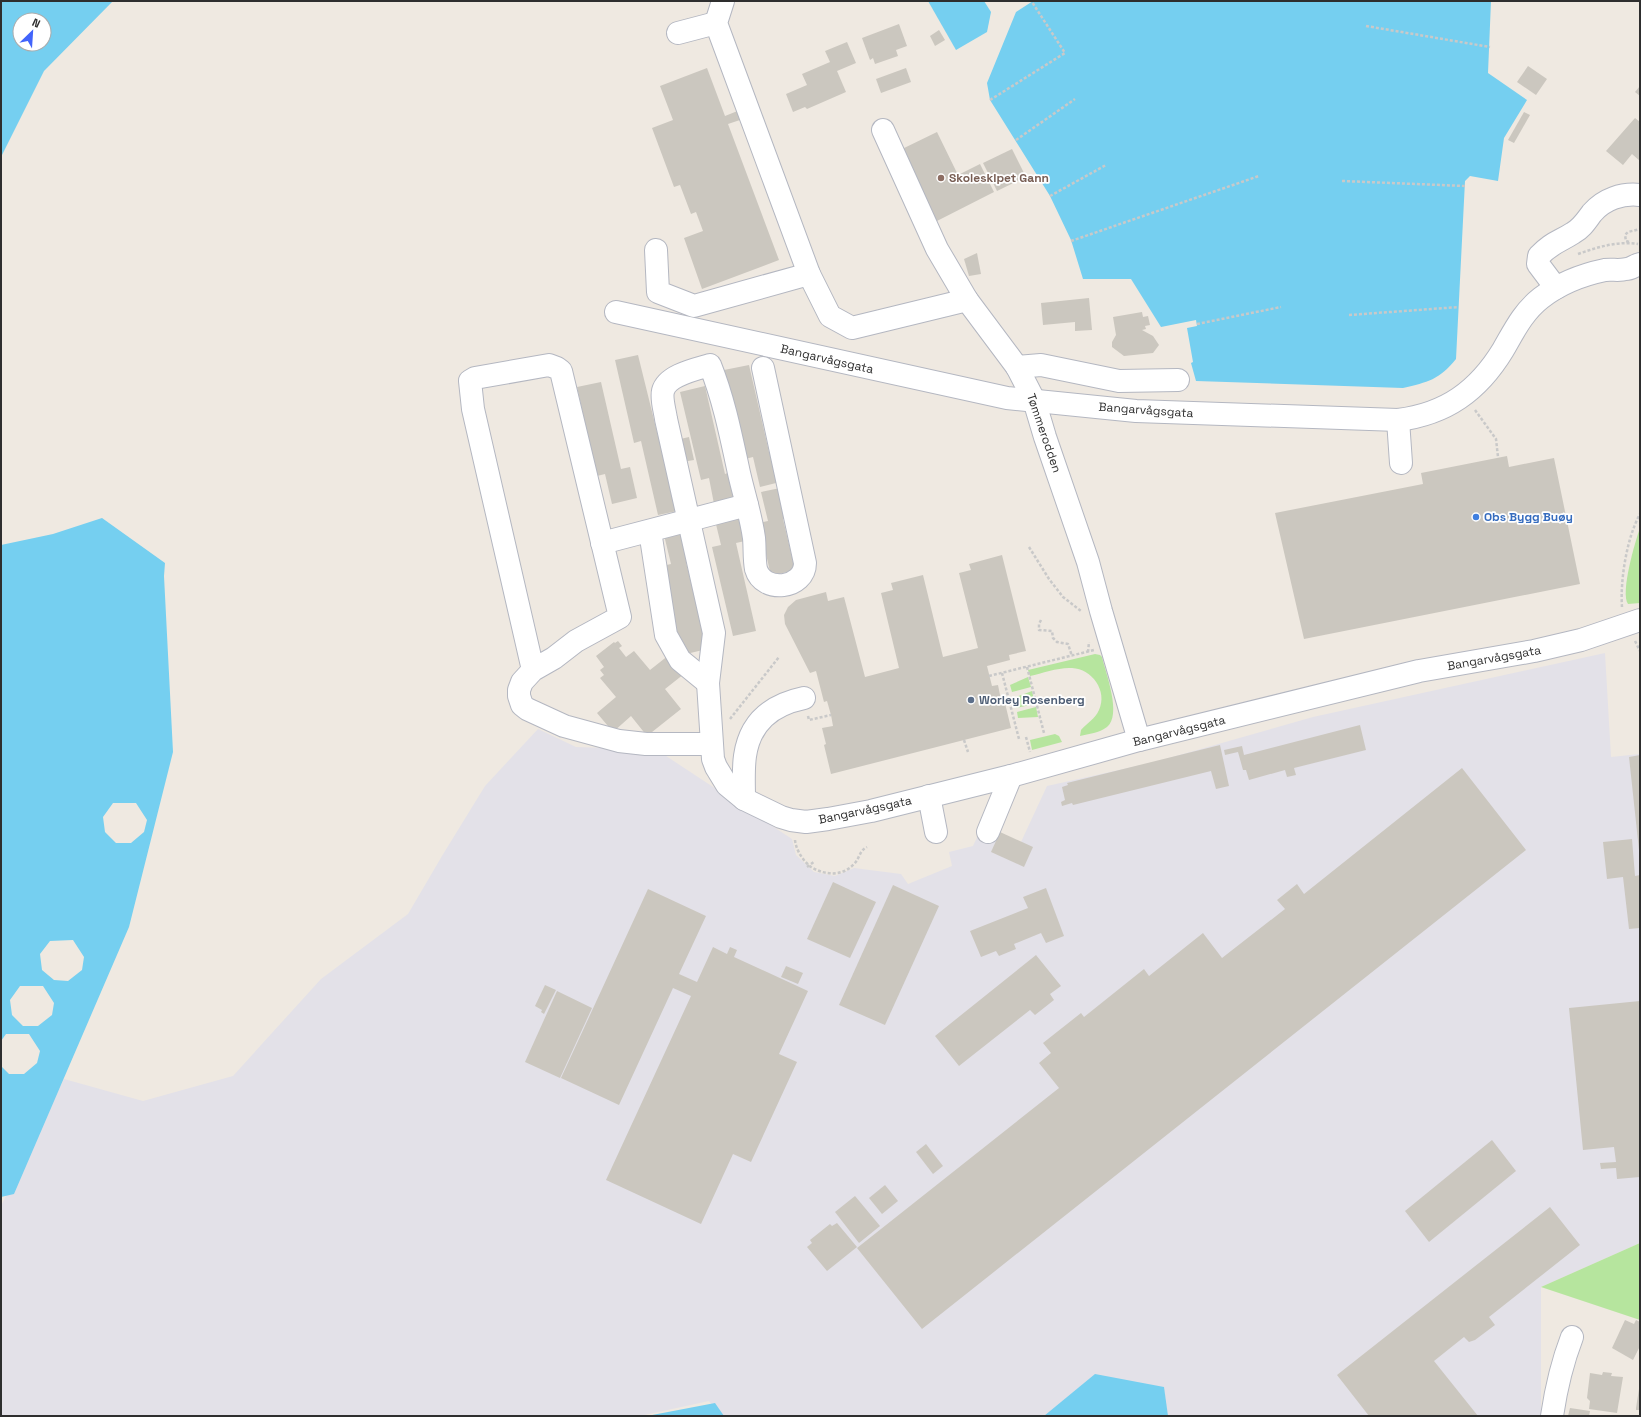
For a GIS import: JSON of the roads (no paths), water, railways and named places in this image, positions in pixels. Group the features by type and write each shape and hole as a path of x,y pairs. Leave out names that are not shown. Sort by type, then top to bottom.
{"street":[{"path":"724,1 716,23 808,274 830,316 852,328 967,300"},
{"path":"678,33 716,23"},
{"name":"Tømmerodden","path":"883,130 937,249 967,300 1017,367 1034,400 1045,437 1088,562 1140,740"},
{"path":"1556,288 1538,264 1539,256 1554,243 1573,234 1584,225 1592,213 1601,204 1614,197 1640,195"},
{"path":"656,250 658,292 694,306 808,274"},
{"name":"Bangarvågsgata","path":"616,312 991,395 1136,411 1398,420 1429,414 1464,396 1486,375 1528,311 1540,299 1556,288 1587,274 1606,270 1635,270"},
{"name":"Bangarvågsgata","path":"746,505 722,397 710,365 675,377 665,386 663,391 666,419 690,519 714,633 708,683 713,759 727,785 744,799 781,817 806,822 871,811 1011,776 1140,740 1419,671 1554,647 1581,640 1632,623"},
{"path":"1017,367 1041,365 1119,381 1178,380"},
{"path":"533,670 473,409 470,381 475,378 537,366 549,366 557,368 561,372 620,617 576,640 554,658 533,670 522,682 519,690 522,705 527,709 564,726 596,736 646,744 711,744"},
{"path":"602,543 746,505 754,538 756,568 760,577 766,583 772,585 788,585 802,575 805,568 805,563 763,368"},
{"path":"1398,420 1401,463"},
{"path":"650,531 666,636 680,660 708,683"},
{"path":"744,799 745,756 750,739 759,722 772,710 788,701 804,698"},
{"path":"988,832 1011,776"},
{"path":"929,796 936,832"},
{"path":"1554,1406 1562,1363 1572,1337"}],"water":[{"path":"1,1 113,1 44,71 1,157"},
{"path":"928,1 984,1 991,12 987,32 956,50"},
{"path":"1033,1 1491,1 1488,73 1527,100 1504,138 1498,181 1470,176 1465,181 1456,359 1450,366 1438,376 1426,382 1403,388 1196,381 1191,363 1193,362 1187,328 1197,326 1196,320 1161,327 1131,279 1083,279 1071,240 1050,196 990,100 987,83 1016,12"},
{"path":"102,518 165,563 164,576 173,752 129,927 14,1194 1,1197 1,1066 9,1074 24,1074 37,1063 40,1051 29,1034 6,1034 1,1041 1,545 53,534","holes":["113,803 136,803 147,820 144,832 131,843 116,843 105,832 103,817","73,940 84,957 82,970 68,981 54,980 42,970 40,954 50,941","20,986 43,986 54,1003 52,1015 38,1026 23,1026 12,1015 10,1000"]},
{"path":"1095,1374 1164,1387 1168,1416 1044,1416"},
{"path":"715,1403 724,1416 647,1416"}],"place":[{"name":"Skoleskipet Gann","path":"941,178"},
{"name":"Obs Bygg Buøy","path":"1476,517"},
{"name":"Worley Rosenberg","path":"971,700"}]}
